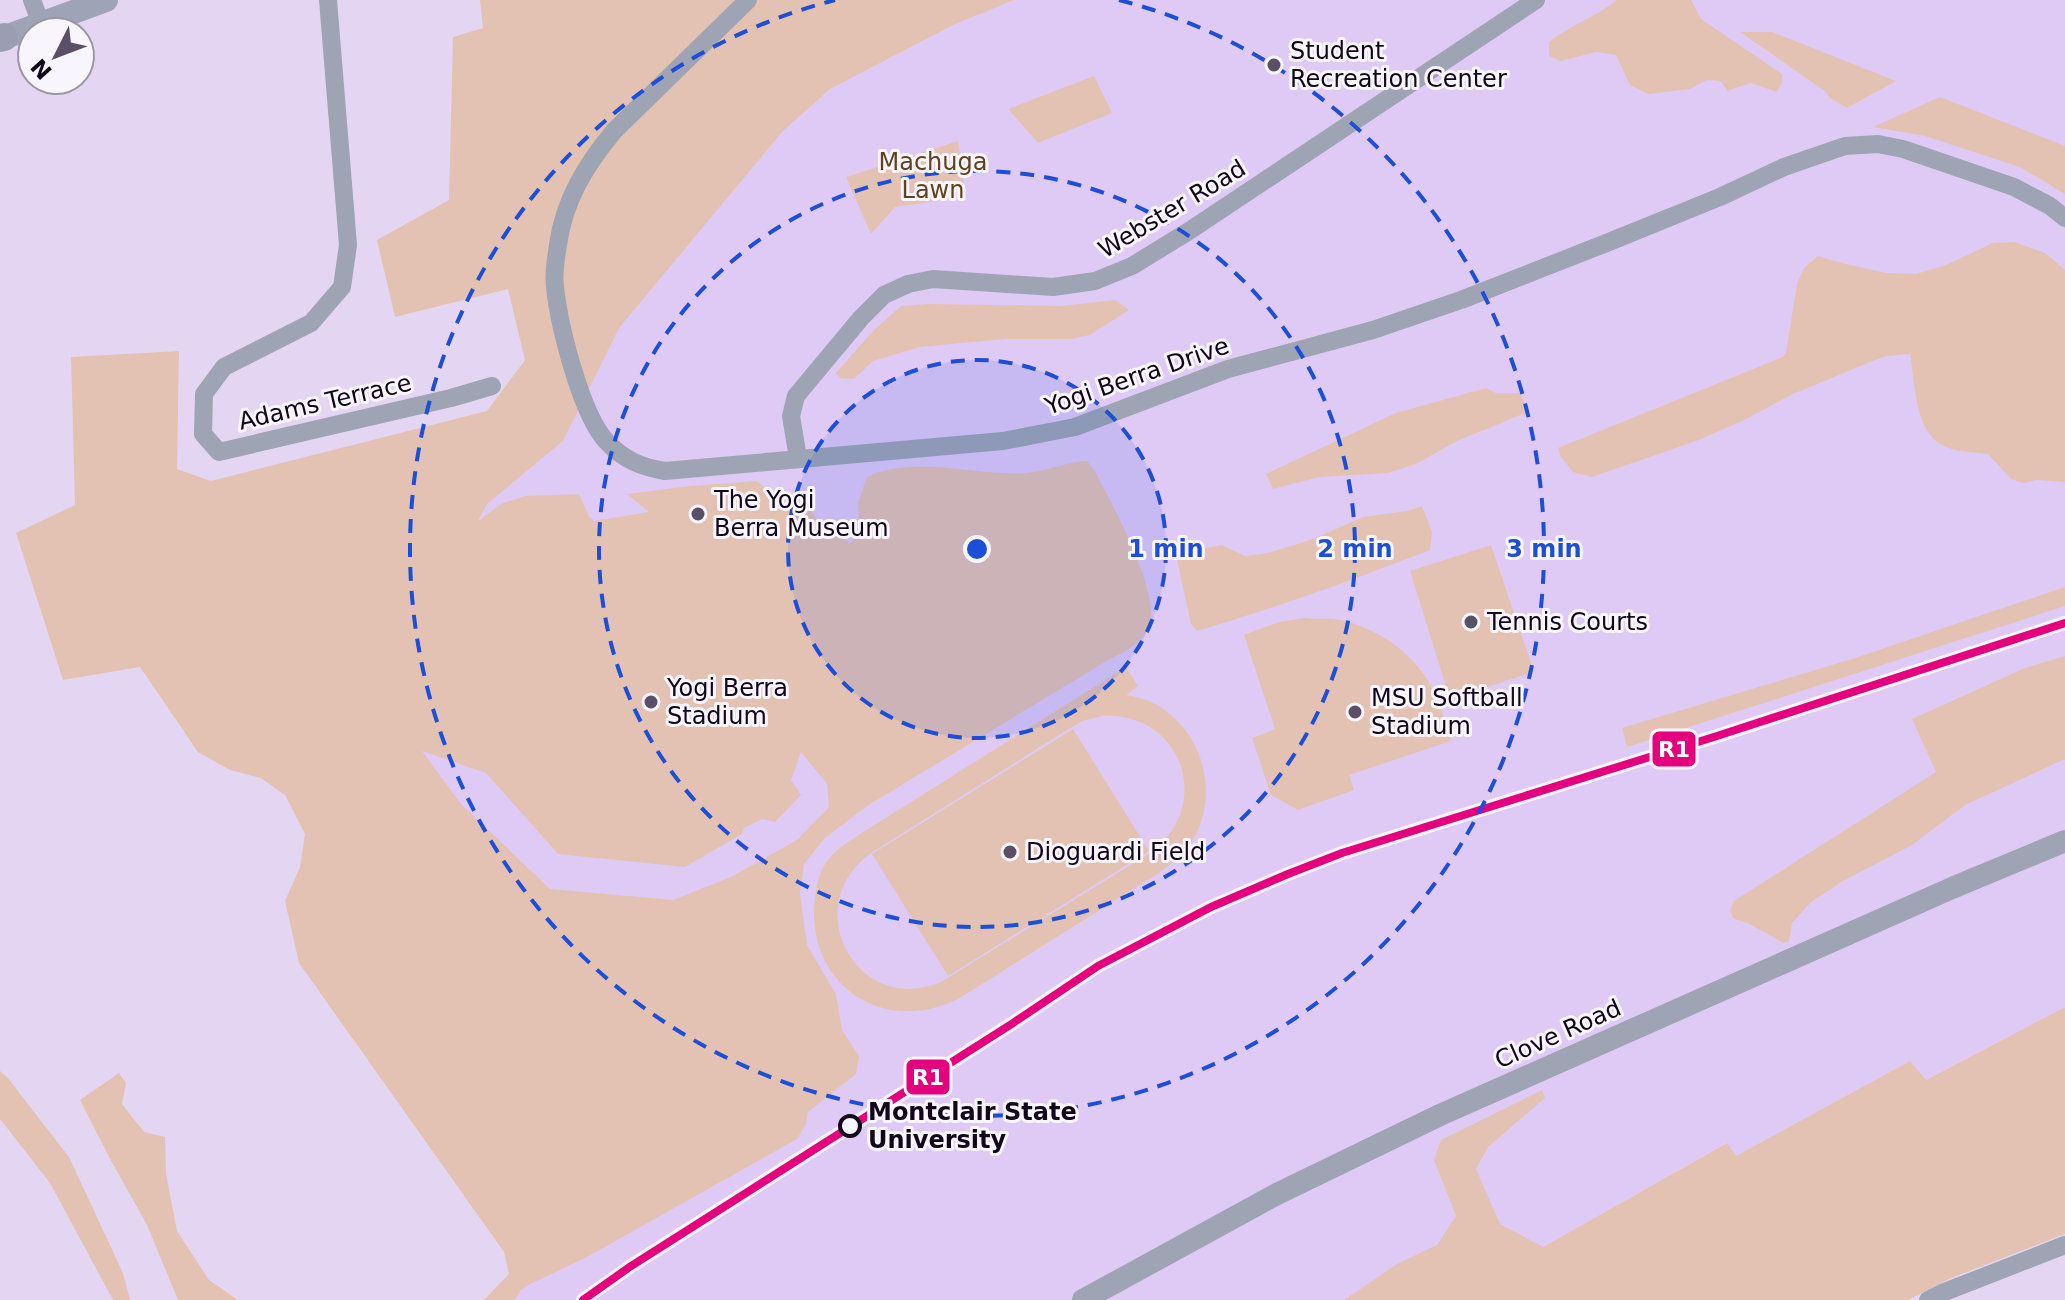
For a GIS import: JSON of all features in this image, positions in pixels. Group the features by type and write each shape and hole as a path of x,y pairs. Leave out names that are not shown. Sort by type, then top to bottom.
{"main road":[{"path":"63,16 106,0"}],"street":[{"name":"Adams Terrace","path":"328,0 348,245 342,287 311,323 224,367 204,394 203,434 219,452 492,386"},
{"name":"Yogi Berra Drive","path":"748,0 614,131 587,165 562,223 554,284 560,323 581,393 592,423 605,440 624,457 644,467 665,471 1003,441 1075,427 1228,369 1373,330 1461,300 1633,233 1784,167 1845,146 1878,144 1931,158 2014,187 2050,206 2065,218"},
{"name":"Webster Road","path":"798,458 791,416 796,396 884,295 908,284 933,279 1074,286 1132,266 1536,0"},
{"name":"Clove Road","path":"1083,1300 1276,1195 1440,1115 2065,841"},
{"path":"1928,1300 2065,1245"}],"shaded area":[{"name":"Montclair State University","path":"480,0 2065,0 2065,1007 1925,1080 1910,1061 1736,1156 1726,1143 1543,1247 1397,1264 1344,1300 510,1300 520,1291 407,766 437,508 540,405"}],"green space":[{"path":"480,0 1014,0 953,25 830,89 782,132 619,328 563,441 487,504 478,521 503,503 525,496 579,494 594,521 649,512 627,494 757,481 770,492 805,504 823,527 829,521 850,544 860,533 858,503 867,477 906,467 1027,473 1087,461 1102,484 1133,549 1149,594 1151,614 1148,628 1132,647 867,806 825,838 804,864 800,894 807,945 836,994 842,1030 859,1056 856,1074 808,1112 806,1124 797,1139 587,1257 528,1285 515,1300 484,1300 509,1274 504,1252 299,963 285,901 300,867 305,834 285,795 261,778 230,770 198,752 140,667 63,680 16,533 75,505 71,357 179,351 177,469 211,481 487,411 525,360 508,289 395,317 377,240 449,200 453,37 483,28","holes":["422,751 486,773 558,854 685,867 742,834 744,828 762,819 775,822 801,795 791,780 801,752 827,784 829,807 797,840 731,877 673,900 550,889 461,804"]},
{"path":"1617,0 1691,0 1701,19 1782,74 1777,92 1751,83 1727,91 1721,81 1707,80 1690,89 1648,94 1630,85 1616,55 1596,52 1561,61 1549,56 1549,42"},
{"path":"1740,32 1772,32 1896,81 1847,108"},
{"name":"Machuga Lawn","path":"1094,76 1112,113 1038,143 1008,109"},
{"path":"1940,97 2065,146 2065,194 2020,167 1925,136 1873,127"},
{"name":"Machuga Lawn","path":"958,141 966,197 895,207 871,234 846,177"},
{"path":"2015,242 2045,253 2065,270 2065,482 2037,480 2023,483 2011,479 1988,454 1954,450 1934,439 1921,418 1910,354 1887,356 1870,362 1793,394 1696,441 1592,477 1573,472 1561,457 1558,448 1783,357 1797,284 1804,268 1818,256 1886,273 1916,274 1946,265 1993,243"},
{"path":"1115,300 1129,310 1090,335 1070,339 1005,339 920,347 873,361 854,379 840,378 836,373 873,331 901,306 1060,306"},
{"path":"1486,388 1496,393 1520,393 1528,412 1457,441 1416,464 1388,473 1319,477 1273,489 1266,474 1396,413"},
{"path":"1422,506 1432,532 1430,550 1227,622 1197,631 1191,624 1177,560 1195,550 1222,545 1245,556 1268,553 1313,539 1363,517"},
{"name":"Tennis Courts","path":"1491,545 1534,672 1450,699 1410,571"},
{"path":"2065,587 2065,606 1627,747 1622,728 1855,658"},
{"name":"MSU Softball Stadium","path":"1304,618 1351,623 1394,644 1428,680 1451,741 1349,775 1354,790 1298,810 1271,795 1252,738 1275,729 1244,635 1279,622"},
{"path":"2065,656 2065,759 1965,805 1912,845 1843,881 1811,902 1792,923 1789,941 1783,943 1748,923 1734,919 1730,911 1734,901 1936,772 1912,719 2025,668"},
{"path":"1126,667 1138,686 1126,695 1150,702 1171,715 1187,733 1199,754 1205,777 1205,801 1200,825 1188,847 1175,861 963,996 936,1007 909,1011 883,1008 860,998 841,983 826,963 817,937 814,908 818,883 830,857 860,834","holes":["1102,716 1130,719 1152,729 1169,745 1180,765 1184,788 1181,811 1170,833 1150,853 941,982 911,989 884,984 862,971 847,951 838,927 839,901 849,875 871,853 1083,721"]},
{"name":"Dioguardi Field","path":"1073,729 1149,851 948,976 872,854"},
{"path":"2065,1007 2065,1234 1951,1278 1908,1300 1344,1300 1397,1264 1437,1245 1456,1216 1434,1160 1441,1140 1542,1090 1545,1098 1488,1147 1476,1169 1500,1224 1543,1247 1727,1143 1736,1156 1910,1061 1926,1080"},
{"path":"0,1071 69,1157 123,1273 130,1300 113,1300 50,1183 0,1119"},
{"path":"119,1073 126,1083 122,1104 144,1132 165,1137 166,1174 177,1231 209,1280 238,1300 178,1300 147,1225 80,1100"}],"railway":[{"path":"583,1300 631,1266 1098,966 1211,907 1342,853 2065,623"}],"transit line":[{"name":"R1","path":"583,1300 631,1266 1098,966 1211,907 1342,853 2065,623"}],"place":[{"name":"Student Recreation Center","path":"1274,65"},
{"name":"The Yogi Berra Museum","path":"698,514"},
{"name":"Tennis Courts","path":"1471,622"},
{"name":"Yogi Berra Stadium","path":"651,702"},
{"name":"MSU Softball Stadium","path":"1355,712"},
{"name":"Dioguardi Field","path":"1010,852"},
{"name":"Montclair State University","path":"850,1126"}]}
